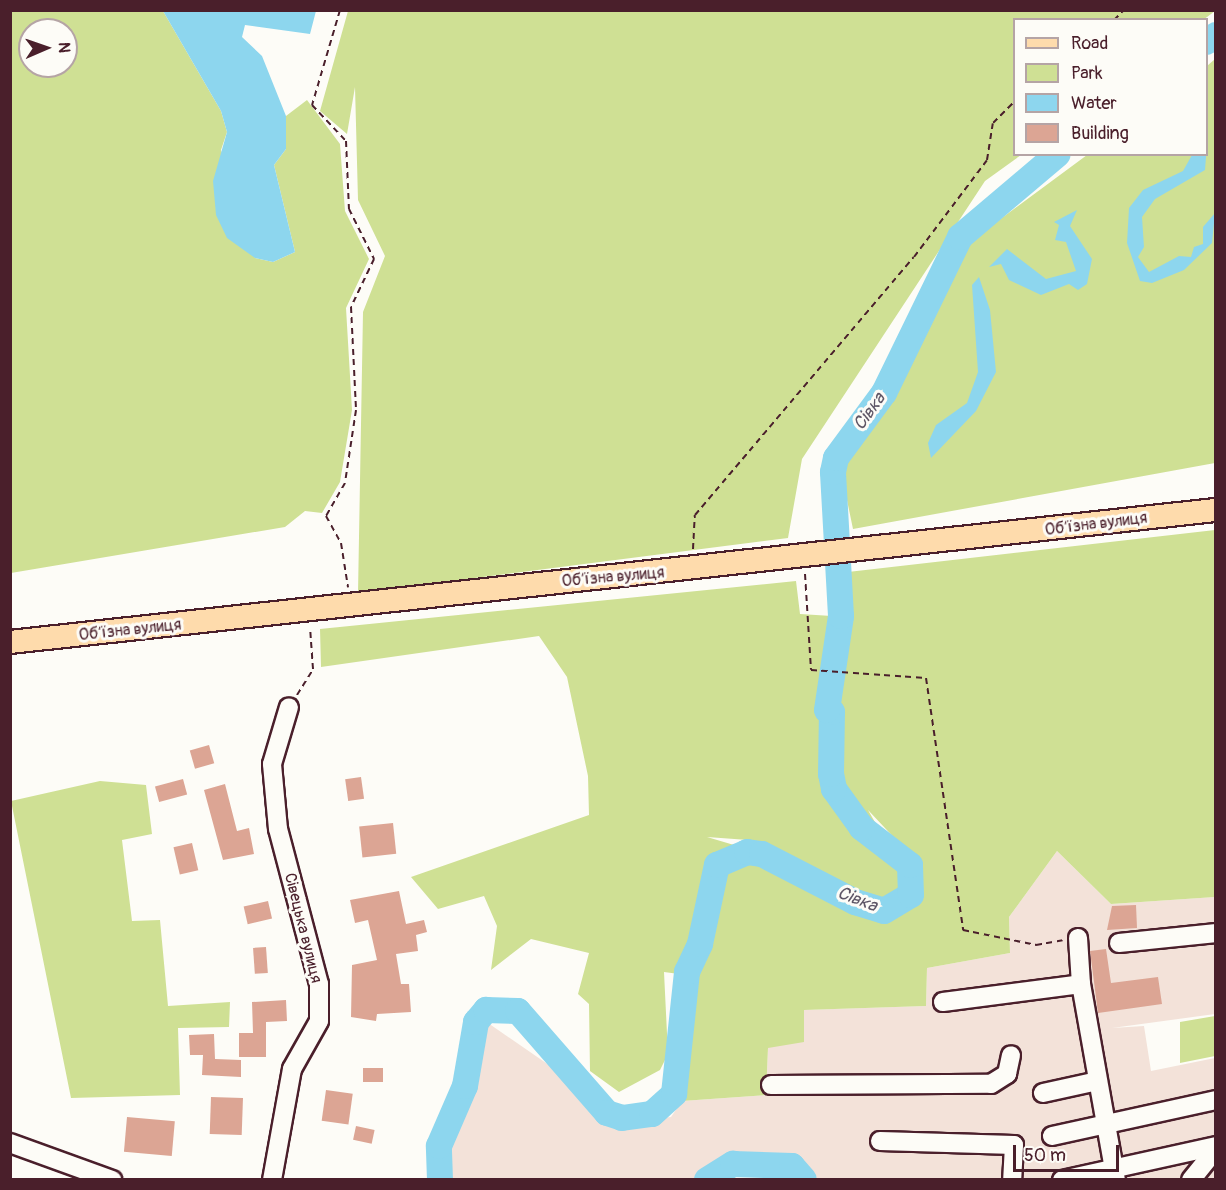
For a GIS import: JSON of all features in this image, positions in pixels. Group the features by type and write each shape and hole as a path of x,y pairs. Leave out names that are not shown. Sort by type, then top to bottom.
{"main road":[{"name":"Обʼїзна вулиця","path":"10,642 805,558 1215,510"}],"street":[{"name":"Сівецька вулиця","path":"272,1179 292,1069 319,1021 319,984 277,818 272,764 290,707"},
{"path":"1119,944 1215,933"},
{"path":"1078,938 1081,984 1115,1173"},
{"path":"943,1002 1081,984"},
{"path":"771,1085 991,1084 1007,1074 1011,1055"},
{"path":"1043,1093 1098,1081"},
{"path":"1052,1136 1215,1100"},
{"path":"880,1141 1014,1145 1012,1179"},
{"path":"10,1143 112,1179"},
{"path":"1062,1179 1115,1173 1215,1147"},
{"path":"1191,1179 1215,1147"}],"path":[{"path":"340,10 312,105 346,141 349,208 374,259 351,307 356,410 345,483 326,516 341,543 352,607"},
{"path":"691,570 695,515 914,257 987,160 993,123 1013,103"},
{"path":"805,558 812,670 842,669 855,677 926,678 963,930 1036,945 1078,938"},
{"path":"290,707 313,669 308,612"}],"shaded area":[{"path":"1057,851 1111,904 1215,897 1215,1014 1112,1028 1144,1026 1151,1071 1215,1058 1215,1179 815,1180 798,1163 733,1160 694,1179 446,1180 446,1150 488,1023 572,1081 606,1119 619,1123 671,1117 682,1101 766,1095 768,1048 803,1010 926,1006 927,968 1010,953 1009,917"}],"green space":[{"path":"11,11 163,11 221,111 227,132 221,150 255,258 273,262 295,252 274,165 286,149 286,116 307,100 340,144 345,211 369,259 346,308 352,410 340,482 322,513 305,511 285,527 11,573"},
{"path":"348,11 1215,11 1206,18 1013,18 1013,156 1020,156 985,181 802,459 788,538 358,593 363,312 385,256 358,200 355,87 347,134 320,111"},
{"path":"1215,59 1215,463 853,529 842,476 847,463 893,399 964,246 1086,156 1208,156 1208,65"},
{"path":"1215,530 1215,897 1111,904 1057,851 1009,917 1010,953 927,968 926,1006 804,1010 804,1042 768,1048 766,1095 682,1101 693,975 723,870 750,861 880,918 917,902 916,861 868,810 901,868 903,888 884,903 748,840 707,837 734,845 715,859 694,943 679,974 664,972 668,1054 660,1070 619,1092 590,1071 589,1004 578,994 589,953 531,939 491,970 497,926 484,896 438,909 411,877 589,815 588,776 567,677 539,636 321,667 320,629 796,581 800,614 832,616 823,681 837,683 848,618 848,572"},
{"path":"100,781 146,785 152,834 122,840 132,921 160,920 168,1006 230,1002 229,1027 178,1028 180,1095 71,1098 11,801"},
{"path":"1215,1016 1215,1056 1180,1063 1180,1022"}],"water":[{"path":"163,11 316,11 310,34 245,25 242,37 262,56 286,116 286,149 274,165 295,252 273,262 255,258 227,238 216,215 213,181 227,132 221,111"},
{"path":"1191,156 1206,156 1205,170 1155,199 1142,217 1144,247 1138,257 1149,272 1179,256 1191,257 1194,247 1203,244 1203,227 1215,213 1212,243 1184,270 1152,283 1140,281 1127,243 1129,208 1143,190 1183,171"},
{"path":"1077,210 1070,226 1092,259 1087,284 1078,290 1069,284 1041,295 1009,280 1001,264 989,267 1007,249 1046,279 1076,271 1066,242 1055,240 1059,225 1054,222"},
{"path":"979,277 990,310 996,372 976,411 931,458 928,443 936,425 967,403 978,372 972,285"}],"building":[{"path":"209,745 214,763 195,769 190,751"},
{"path":"361,777 364,799 348,801 345,779"},
{"path":"183,779 187,794 159,802 155,787"},
{"path":"225,784 237,831 249,828 254,854 223,860 204,790"},
{"path":"393,823 396,854 362,857 359,827"},
{"path":"192,843 198,870 180,875 173,847"},
{"path":"399,891 406,924 424,920 427,932 416,935 418,951 396,954 401,984 409,984 411,1012 377,1014 376,1021 351,1017 352,965 377,960 368,920 355,923 350,900"},
{"path":"268,901 272,919 248,924 244,907"},
{"path":"1136,905 1137,928 1107,930 1112,906"},
{"path":"266,947 268,973 255,974 253,948"},
{"path":"1106,949 1111,983 1158,977 1162,1004 1098,1013 1090,951"},
{"path":"286,1000 287,1021 266,1022 266,1057 239,1057 239,1033 253,1033 252,1002"},
{"path":"214,1034 215,1059 241,1060 241,1077 202,1075 203,1055 190,1055 189,1035"},
{"path":"363,1068 383,1068 383,1082 363,1082"},
{"path":"326,1090 353,1094 348,1124 322,1121"},
{"path":"211,1097 243,1098 242,1135 210,1134"},
{"path":"127,1117 175,1121 172,1156 124,1152"},
{"path":"356,1126 375,1130 372,1144 353,1140"}],"waterway":[{"name":"Сівка","path":"1208,41 1216,35"},
{"name":"Сівка","path":"440,1180 439,1146 465,1086 476,1022 486,1010 518,1011 607,1113 622,1118 652,1114 674,1094 687,972 700,944 717,865 747,852 762,854 855,902 884,911 911,895 910,865 862,828 834,789 831,774 832,712 827,710 841,616 833,472 836,458 884,393 960,237 1056,156"},
{"name":"Сівка","path":"707,1180 733,1164 792,1166 804,1180"}]}
